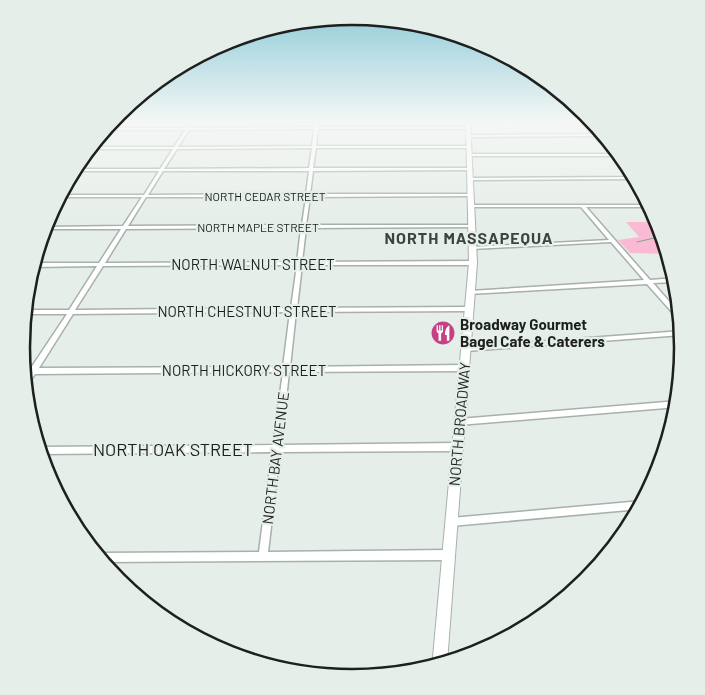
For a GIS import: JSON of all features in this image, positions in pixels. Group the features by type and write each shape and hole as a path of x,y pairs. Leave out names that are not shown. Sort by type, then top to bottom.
{"main road":[{"name":"NORTH BROADWAY","path":"440,658 473,263 470,155"}],"street":[{"path":"33,371 172,154"},
{"name":"NORTH BAY AVENUE","path":"263,556 313,154"},
{"path":"470,155 611,155"},
{"path":"83,170 470,169"},
{"path":"471,179 627,178"},
{"name":"NORTH CEDAR STREET","path":"68,196 471,195"},
{"path":"472,206 642,206"},
{"path":"582,206 672,309"},
{"name":"NORTH MAPLE STREET","path":"53,228 472,226"},
{"path":"472,248 612,241"},
{"name":"NORTH WALNUT STREET","path":"41,265 473,263"},
{"path":"470,293 668,280"},
{"name":"NORTH CHESTNUT STREET","path":"32,312 469,309"},
{"path":"466,348 674,334"},
{"name":"NORTH HICKORY STREET","path":"33,371 464,368"},
{"path":"459,422 670,405"},
{"name":"NORTH OAK STREET","path":"47,450 457,447"},
{"path":"451,522 634,506"},
{"path":"108,558 448,555"}],"shaded area":[{"path":"649,221 661,254 630,253 618,240 639,237 626,222"}],"waterway":[{"path":"637,242 655,238"}],"place":[{"name":"Broadway Gourmet Bagel Cafe & Caterers","path":"443,333"}],"district":[{"name":"NORTH MASSAPEQUA","path":"469,237"}]}
